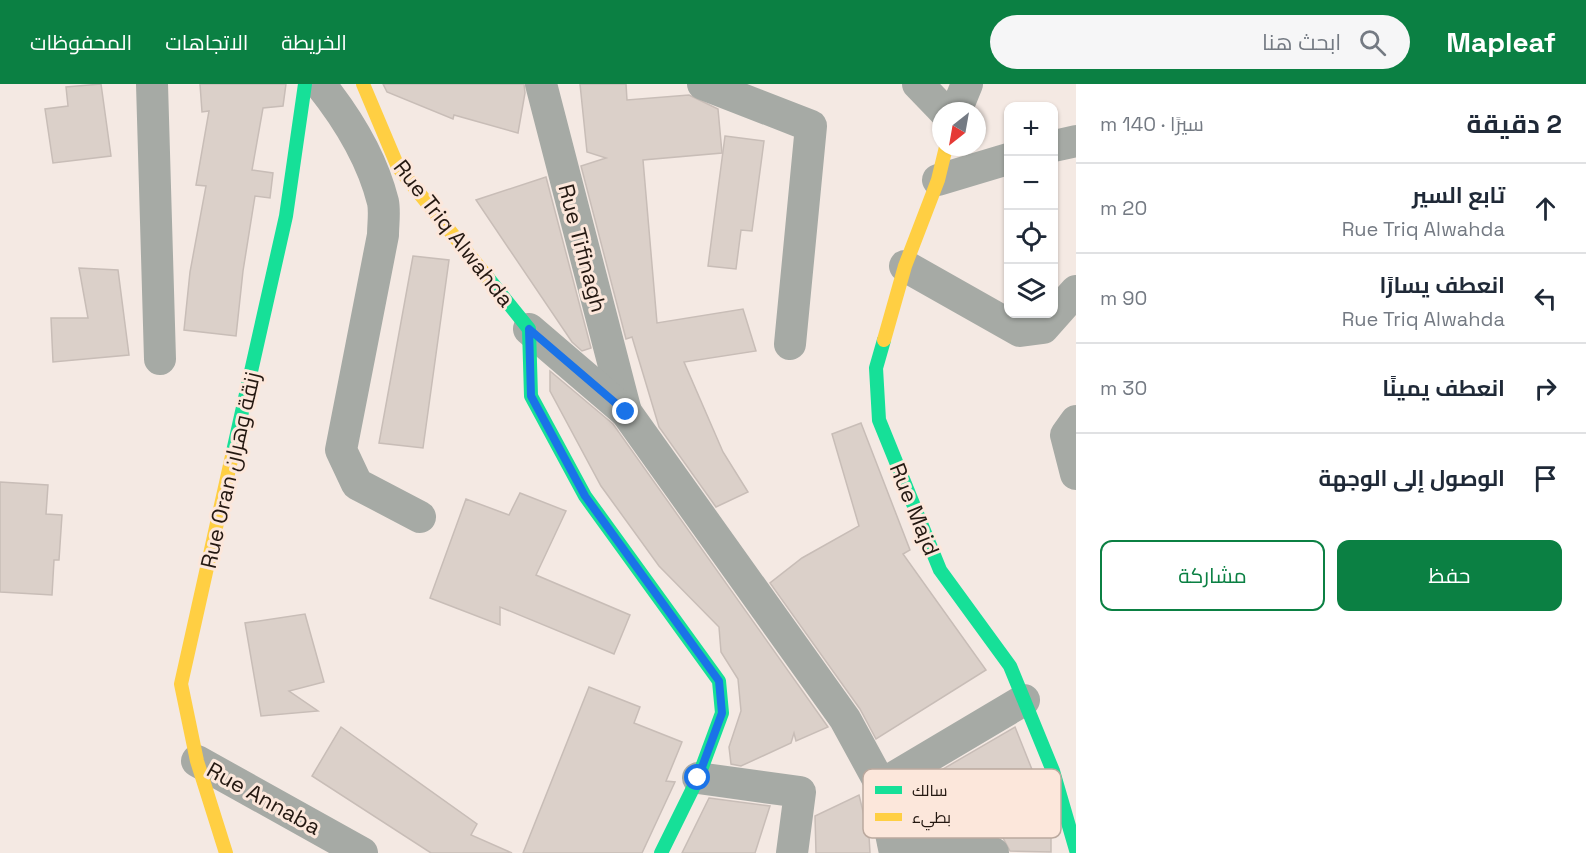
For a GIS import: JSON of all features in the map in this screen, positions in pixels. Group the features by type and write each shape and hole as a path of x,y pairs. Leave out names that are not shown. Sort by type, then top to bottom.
{"street":[{"path":"152,84 160,359"},
{"name":"Rue Oran زنقة وهران","path":"226,853 197,760 181,684 286,216 305,84"},
{"path":"320,84 343,112 361,146 383,204 383,235 341,450 357,484 420,517"},
{"name":"Rue Triq Alwahda","path":"363,84 398,167 529,329 531,396 585,496 719,681 722,713 698,778 662,853"},
{"name":"Rue Tifinagh","path":"541,84 626,412"},
{"path":"703,84 811,126 790,344"},
{"path":"918,84 935,102"},
{"path":"960,102 967,84"},
{"path":"1058,145 1076,141"},
{"name":"Rue Majd","path":"944,156 938,180 905,266 876,368 879,420 940,570 1010,666 1052,769"},
{"path":"938,180 1004,160"},
{"path":"905,266 1020,332 1043,328 1076,291"},
{"path":"529,329 626,412 845,719 872,769"},
{"path":"1073,431 1076,474"},
{"path":"908,769 1024,700"},
{"name":"Rue Annaba","path":"197,760 362,853"},
{"path":"698,778 800,792 792,853"},
{"name":"Rue Majd","path":"1061,798 1076,850"},
{"path":"894,847 993,853"}],"building":[{"path":"101,84 111,156 53,163 45,109 68,106 66,87"},
{"path":"200,84 286,84 283,106 263,108 252,170 273,173 270,198 255,196 243,271 236,336 184,330 190,272 206,186 196,185 209,111 202,112"},
{"path":"383,84 524,84 525,93 518,133 454,115 453,119 387,92"},
{"path":"580,84 626,84 627,100 689,95 718,109 722,153 643,160 657,323 743,309 756,351 684,362 723,452 748,492 716,507 659,427 632,337 626,339 581,166 606,158 587,152"},
{"path":"725,136 764,141 752,231 741,230 736,269 708,266"},
{"path":"546,177 591,348 582,351 572,342 476,200"},
{"path":"413,256 449,260 423,448 379,443"},
{"path":"79,268 118,270 129,355 53,362 51,318 88,318"},
{"path":"550,371 613,424 828,727 796,741 794,733 791,743 741,766 731,764 729,747 741,711 738,679 721,652 719,627 659,566 601,486 550,391"},
{"path":"861,423 910,550 903,554 986,670 876,739 860,709 770,583 802,558 859,526 832,434"},
{"path":"0,482 48,485 46,514 62,515 59,560 54,560 52,595 0,592"},
{"path":"520,493 566,511 536,575 630,615 614,654 500,607 500,625 430,598 466,499 509,515"},
{"path":"305,614 324,682 289,691 318,711 261,716 245,623"},
{"path":"589,687 640,707 634,723 682,742 666,781 675,782 642,853 523,853"},
{"path":"341,727 477,824 471,835 512,853 431,853 312,776"},
{"path":"1015,727 1032,769 943,769"},
{"path":"859,795 863,811 863,838 869,838 870,853 816,853 815,816"},
{"path":"709,798 770,806 755,853 682,853"},
{"path":"1003,838 1051,838 1051,852 1010,851"}],"traffic: fast":[{"path":"232,456 286,216 305,84"},
{"path":"488,278 529,329 531,396 585,496 719,681 722,713 698,778 661,853"},
{"path":"884,340 876,368 879,420 940,570 1010,666 1052,769"},
{"path":"1061,798 1076,850"}],"traffic: slow":[{"path":"363,84 398,167 488,278"},
{"path":"884,340 905,266 938,180 944,156"},
{"path":"226,853 197,761 181,684 232,456"}],"route":[{"path":"626,412 529,329 531,396 585,496 719,681 722,713 698,778"}]}
